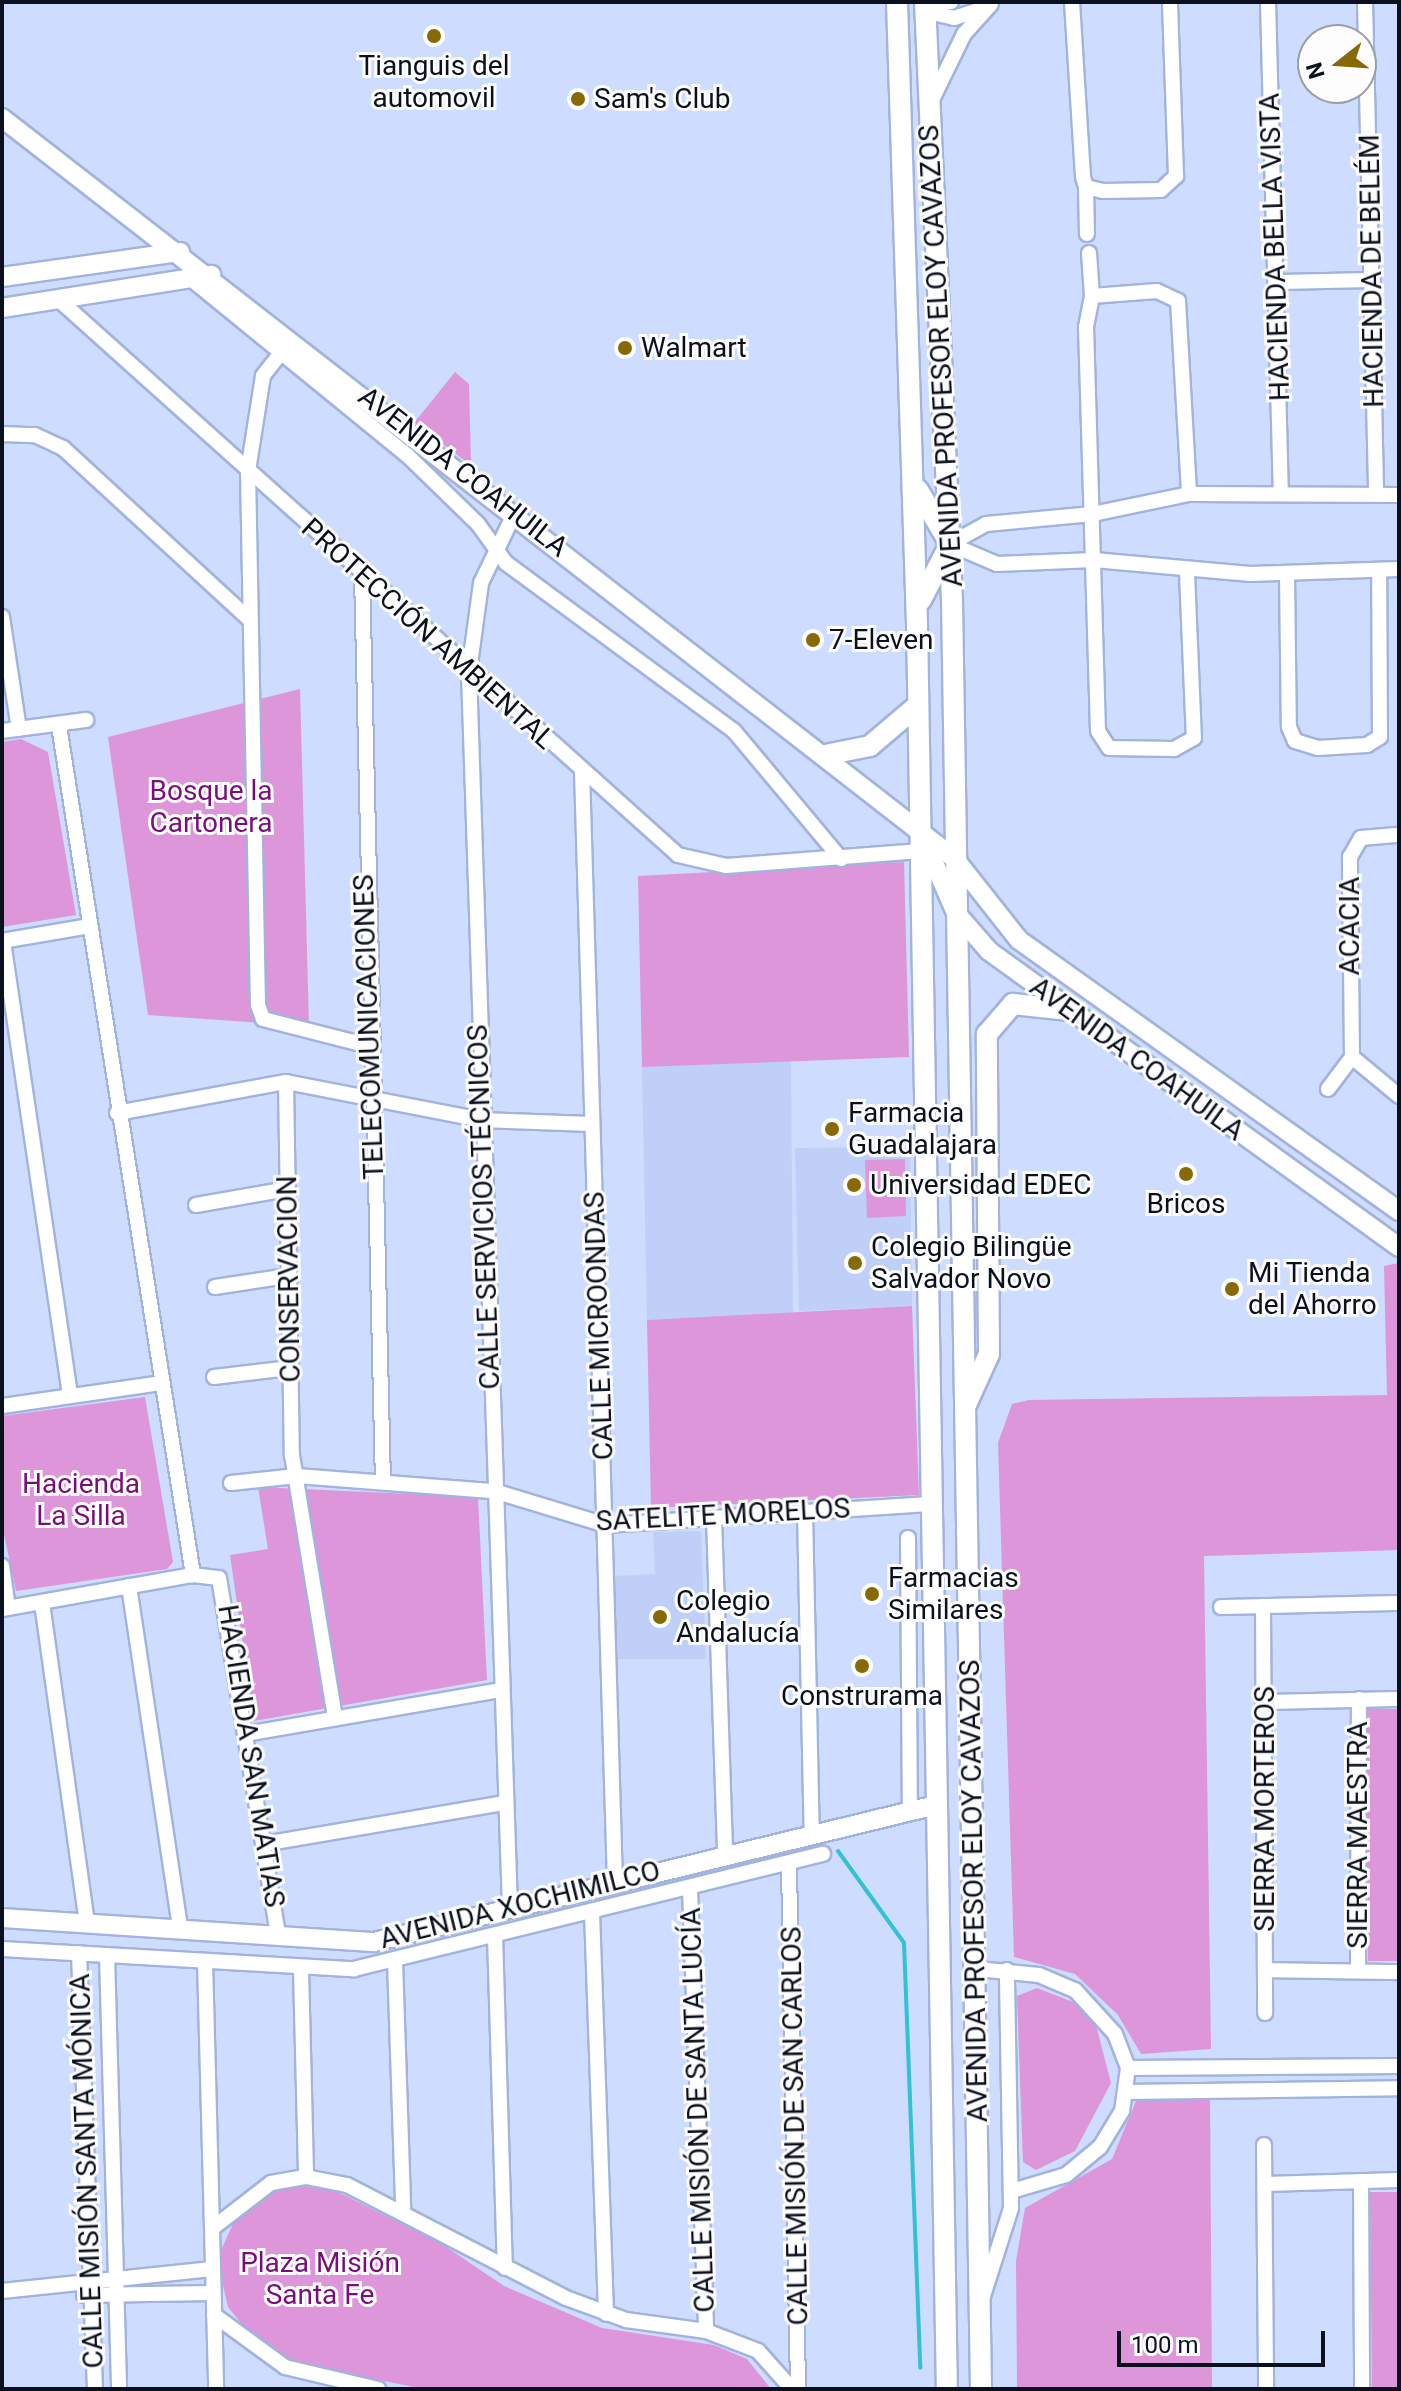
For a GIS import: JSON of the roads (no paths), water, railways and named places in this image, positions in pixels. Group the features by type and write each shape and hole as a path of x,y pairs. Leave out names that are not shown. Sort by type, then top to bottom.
{"main road":[{"name":"AVENIDA PROFESOR ELOY CAVAZOS","path":"897,2 917,624 916,707 947,2389"},
{"name":"AVENIDA PROFESOR ELOY CAVAZOS","path":"930,5 929,106 950,544 977,1958 981,2389"},
{"path":"913,465 924,506 950,544 932,570 917,624"},
{"path":"825,755 870,746 916,707"},
{"path":"966,1405 989,1354 984,1114 987,1034 1002,1011 1026,1002 1075,1014"},
{"path":"959,1048 984,1114"},
{"path":"936,1805 973,1802"},
{"path":"939,1958 977,1958"}],"street":[{"path":"930,5 951,2"},
{"path":"1072,2 1087,234"},
{"path":"1086,187 1161,190 1176,176 1170,2"},
{"name":"HACIENDA BELLA VISTA","path":"1268,2 1281,492"},
{"name":"HACIENDA DE BELÉM","path":"1365,2 1376,492"},
{"path":"930,5 954,18 995,3"},
{"path":"929,106 964,34 995,3"},
{"name":"AVENIDA COAHUILA","path":"2,118 211,275 825,755 920,841 955,859 989,907 1019,940 1399,1211"},
{"path":"25,304 10,276 180,252"},
{"path":"1089,253 1092,296 1086,327 1098,731 1116,751 1180,748 1194,738 1187,573"},
{"path":"2,308 211,275"},
{"path":"191,279 407,455 478,524 494,550 734,731 841,859"},
{"path":"1277,282 1373,280"},
{"path":"1092,296 1157,291 1178,301 1189,494"},
{"name":"PROTECCIÓN AMBIENTAL","path":"58,299 469,672 582,771 698,864 841,859 920,841"},
{"path":"280,354 263,376 248,471 248,618 260,1014 369,1046"},
{"path":"2,434 35,435 63,448 248,618"},
{"path":"950,544 986,524 1092,514 1189,494 1376,492 1399,495"},
{"name":"CALLE SERVICIOS TÉCNICOS","path":"510,1909 481,1120 469,672 477,601 494,550 515,512"},
{"path":"950,544 997,564 1094,560 1187,573 1287,574 1399,569"},
{"path":"1287,574 1289,727 1295,741 1318,748 1367,745 1380,737 1379,572"},
{"name":"TELECOMUNICACIONES","path":"362,573 370,1098 383,1481"},
{"path":"2,617 19,729"},
{"path":"2,731 59,726 86,720"},
{"path":"2,1566 5,1608 193,1575 117,1113 59,726"},
{"name":"CALLE MICROONDAS","path":"582,771 615,1882"},
{"name":"ACACIA","path":"1352,1057 1352,848 1365,836 1399,835"},
{"name":"AVENIDA COAHUILA","path":"920,841 956,913 974,935 1075,1014 1399,1247"},
{"path":"974,935 972,911 989,907"},
{"path":"70,1395 2,941 90,926"},
{"path":"1075,1014 1099,1015 1097,994"},
{"path":"1328,1089 1352,1057 1399,1096"},
{"path":"117,1113 286,1082 481,1120 591,1124"},
{"name":"CONSERVACION","path":"286,1082 290,1368 297,1476 335,1718"},
{"path":"196,1205 287,1189"},
{"path":"215,1287 288,1276"},
{"path":"214,1377 290,1368"},
{"path":"2,1406 162,1383"},
{"name":"SATELITE MORELOS","path":"231,1483 297,1476 494,1491 606,1525 933,1504"},
{"path":"805,1512 812,1835"},
{"path":"714,1518 725,1856"},
{"path":"908,1538 910,1811"},
{"name":"HACIENDA SAN MATIAS","path":"193,1575 219,1578 278,1935"},
{"path":"129,1586 180,1929"},
{"path":"42,1603 87,1922"},
{"path":"1221,1607 1399,1603"},
{"name":"SIERRA MORTEROS","path":"1263,1606 1265,2013"},
{"path":"246,1734 500,1690"},
{"name":"SIERRA MAESTRA","path":"1358,1971 1359,1699"},
{"path":"1265,1702 1399,1699"},
{"path":"264,1844 504,1803"},
{"name":"AVENIDA XOCHIMILCO","path":"2,1918 374,1942 936,1805"},
{"path":"2,1949 301,1968 395,1961 823,1854"},
{"name":"CALLE MISIÓN DE SAN CARLOS","path":"789,1863 798,2389"},
{"name":"CALLE MISIÓN DE SANTA LUCÍA","path":"690,1889 706,2331"},
{"path":"592,1912 606,2314"},
{"path":"495,1935 505,2268"},
{"name":"CALLE MISIÓN SANTA MÓNICA","path":"79,1953 95,2389"},
{"name":"CALLE MISIÓN SANTA MÓNICA","path":"107,1955 119,2389"},
{"path":"977,1958 1075,1990 1115,2034 1128,2068 1128,2092 1113,2129 1085,2162 1012,2191"},
{"path":"205,1961 216,2389"},
{"path":"395,1961 403,2207"},
{"path":"301,1968 306,2177"},
{"path":"980,2302 1002,2249 1012,2191 1007,1970"},
{"path":"1265,1970 1399,1972"},
{"path":"1128,2068 1399,2066"},
{"path":"1128,2092 1399,2088"},
{"path":"1264,2145 1266,2389"},
{"path":"214,2227 256,2189 306,2177 403,2207 505,2268 606,2314 706,2331 758,2351 792,2389"},
{"path":"1265,2184 1399,2180"},
{"path":"1361,2181 1362,2389"},
{"path":"2,2291 69,2289 91,2279 212,2269"},
{"path":"69,2289 92,2299 213,2293"},
{"path":"214,2315 265,2358 315,2382 378,2389"}],"waterway":[{"path":"838,1851 904,1943 920,2368"}],"place":[{"name":"Tianguis del automovil","path":"434,36"},
{"name":"Sam's Club","path":"578,99"},
{"name":"Walmart","path":"625,348"},
{"name":"7-Eleven","path":"813,640"},
{"name":"Farmacia Guadalajara","path":"832,1129"},
{"name":"Bricos","path":"1186,1174"},
{"name":"Universidad EDEC","path":"854,1185"},
{"name":"Colegio Bilingüe Salvador Novo","path":"855,1263"},
{"name":"Mi Tienda del Ahorro","path":"1232,1289"},
{"name":"Farmacias Similares","path":"872,1594"},
{"name":"Colegio Andalucía","path":"660,1617"},
{"name":"Construrama","path":"862,1666"}],"park label":[{"name":"Bosque la Cartonera","path":"211,807"},
{"name":"Hacienda La Silla","path":"81,1500"},
{"name":"Plaza Misión Santa Fe","path":"320,2279"}]}
